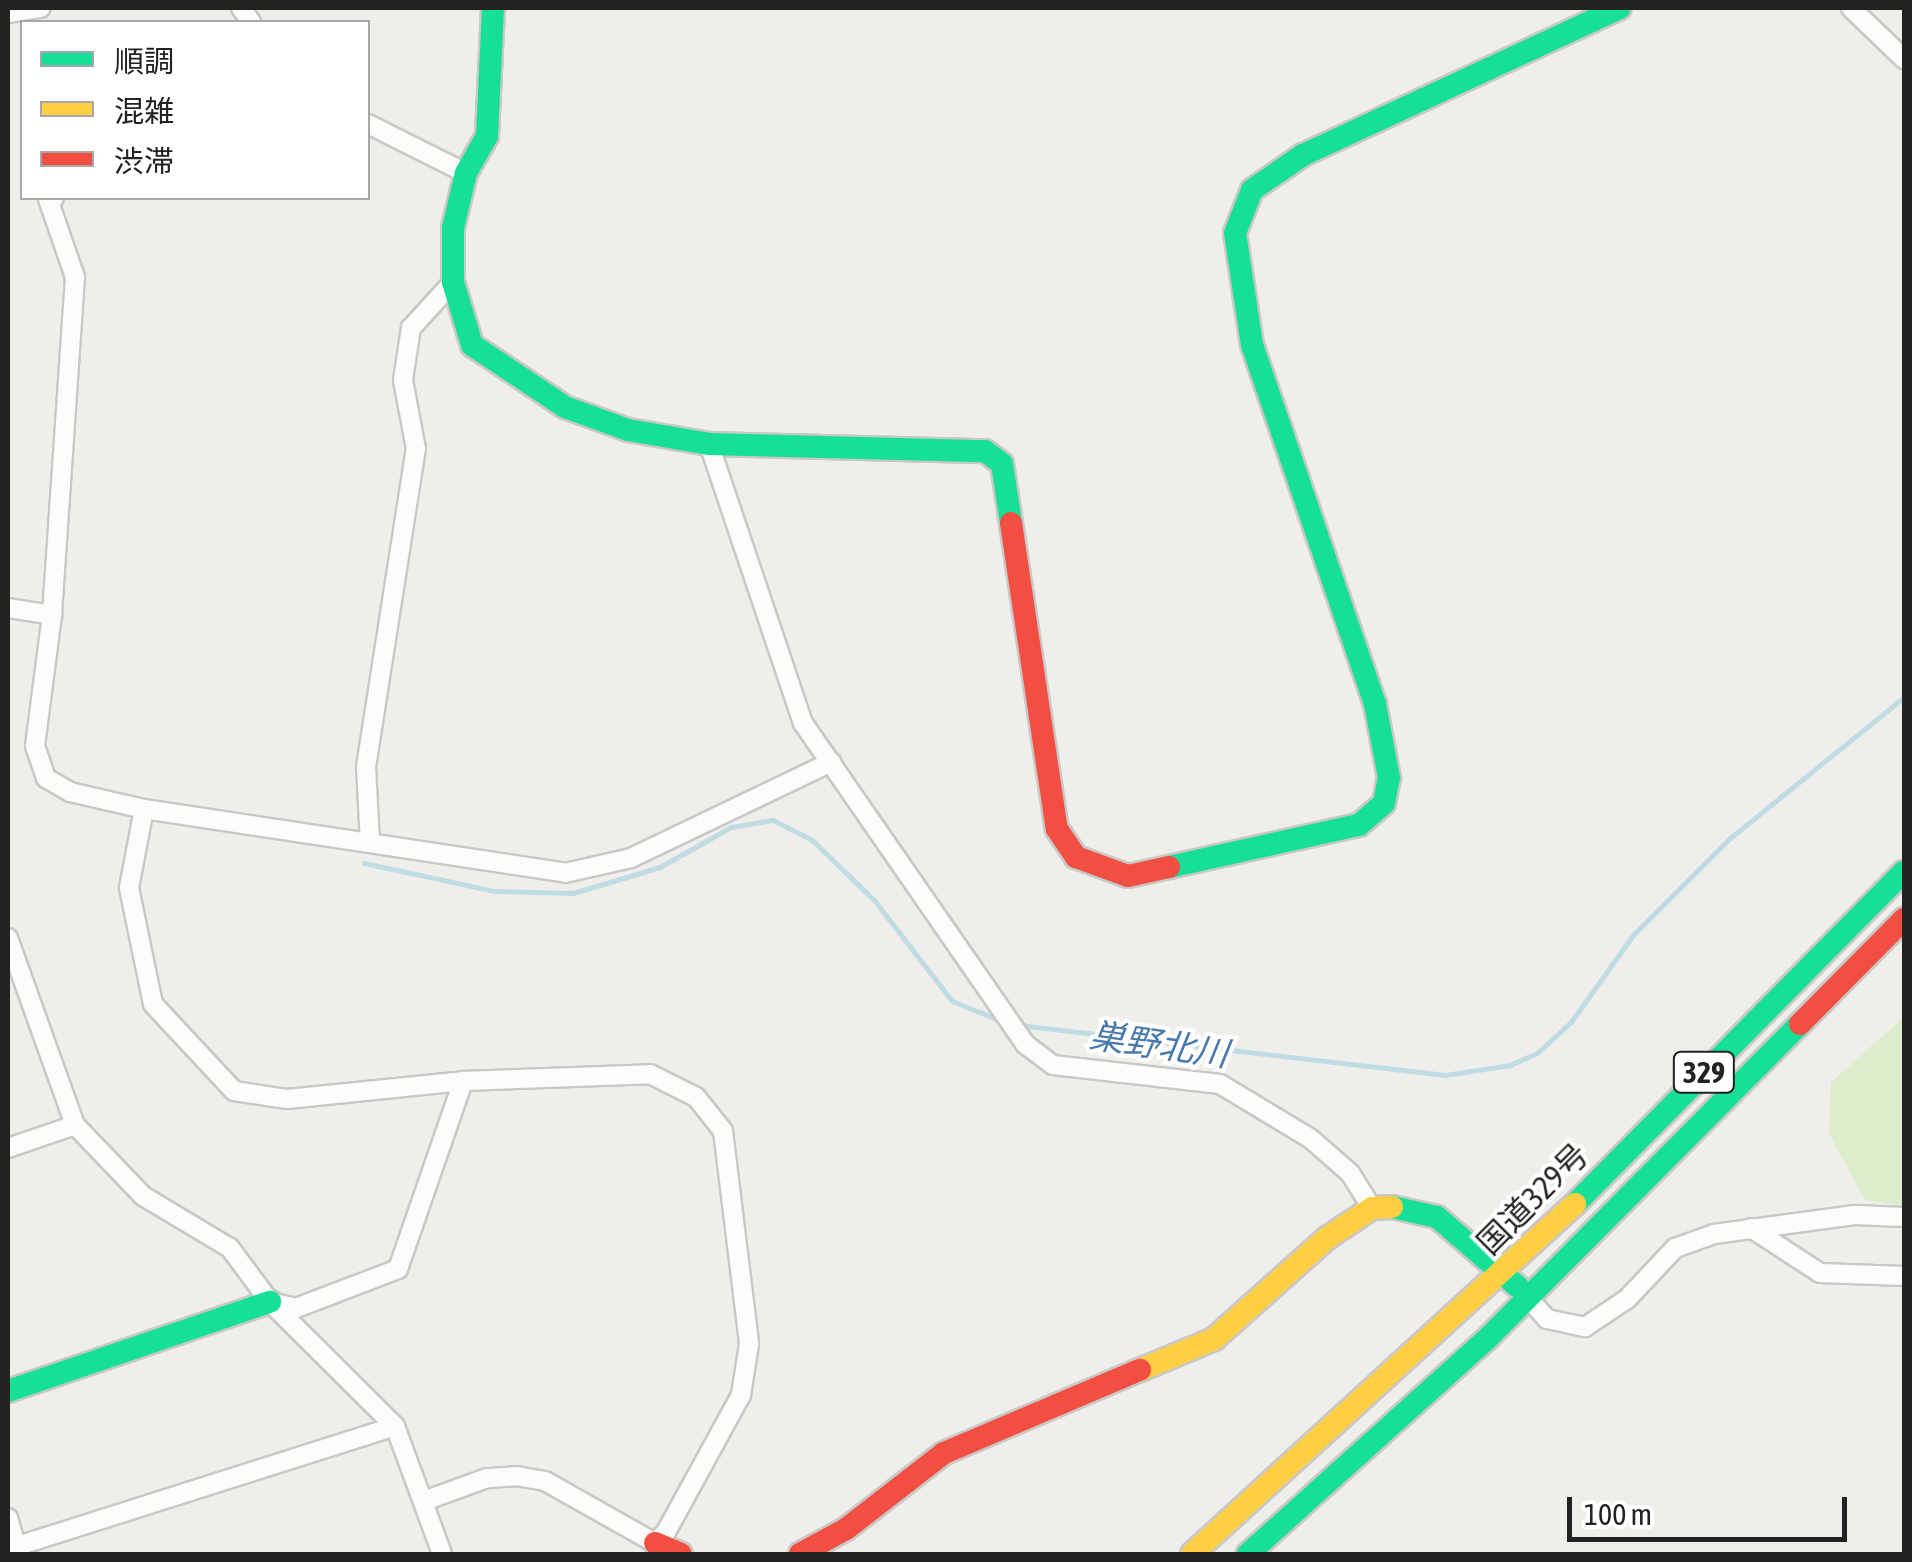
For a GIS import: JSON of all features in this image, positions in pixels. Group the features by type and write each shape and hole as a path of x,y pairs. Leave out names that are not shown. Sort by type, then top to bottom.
{"main road":[{"path":"492,8 487,136 466,173 453,228 453,282 472,346 565,407 628,430 710,444 985,451 1002,464 1056,829 1076,858 1128,876 1360,825 1384,803 1390,778 1376,704 1252,345 1235,233 1252,190 1304,155 1619,8"},
{"name":"国道329号","path":"1192,1554 1506,1274 1904,872"},
{"name":"国道329号","path":"1248,1554 1528,1298 1904,919"},
{"path":"800,1554 846,1529 944,1453 1214,1339 1327,1238 1372,1208 1403,1206 1437,1216 1506,1274 1528,1298"},
{"path":"8,1390 270,1302"},
{"path":"655,1543 681,1554"}],"street":[{"path":"8,13 41,8"},
{"path":"1852,8 1904,59"},
{"path":"370,125 466,173"},
{"path":"48,200 75,277 52,614 35,746 46,778 70,792 144,809 565,872 631,858 830,762"},
{"path":"370,843 366,767 416,449 402,380 411,328 453,282"},
{"path":"710,444 803,723 1024,1044 1053,1065 1220,1084 1311,1139 1350,1173 1372,1208"},
{"path":"8,608 52,614"},
{"path":"144,809 129,888 154,1004 234,1090 287,1099 463,1081 650,1074 696,1097 722,1131 749,1344 741,1396 655,1543 545,1481 518,1476 487,1478 424,1501"},
{"path":"8,938 75,1125 143,1196 230,1248 270,1302 394,1426 442,1554"},
{"path":"270,1302 296,1308 398,1269 463,1081"},
{"path":"8,1148 75,1125"},
{"path":"1528,1298 1546,1319 1585,1327 1626,1298 1675,1248 1751,1228 1855,1215 1904,1217"},
{"path":"1751,1228 1820,1273 1904,1276"},
{"path":"8,1518 12,1548 394,1426"}],"green space":[{"path":"1904,1017 1904,1206 1865,1200 1829,1134 1831,1082"}],"waterway":[{"name":"巣野北川","path":"1019,1025 1445,1075 1510,1065 1537,1053 1571,1022 1633,935 1730,838 1904,697"},
{"name":"巣野北川","path":"364,863 495,891 573,893 660,867 731,827 773,820 812,840 874,900 952,1001 1004,1022"}],"traffic: fast":[{"path":"493,8 487,136 466,173 453,228 453,282 472,345 565,407 628,430 709,444 985,451 1002,464 1011,523"},
{"path":"1169,867 1359,825 1384,803 1389,778 1375,704 1252,345 1235,233 1252,190 1303,155 1619,8"},
{"path":"1575,1204 1904,872"},
{"path":"1248,1554 1487,1339 1800,1024"},
{"path":"1392,1207 1437,1217 1518,1287"},
{"path":"8,1391 270,1302"}],"traffic: slow":[{"path":"1192,1554 1575,1204"},
{"path":"1140,1370 1214,1339 1327,1238 1372,1208 1392,1207"}],"traffic: jam":[{"path":"1011,523 1057,829 1076,857 1128,876 1169,867"},
{"path":"1800,1024 1904,919"},
{"path":"800,1554 846,1529 944,1453 1140,1370"},
{"path":"655,1543 681,1554"}]}
